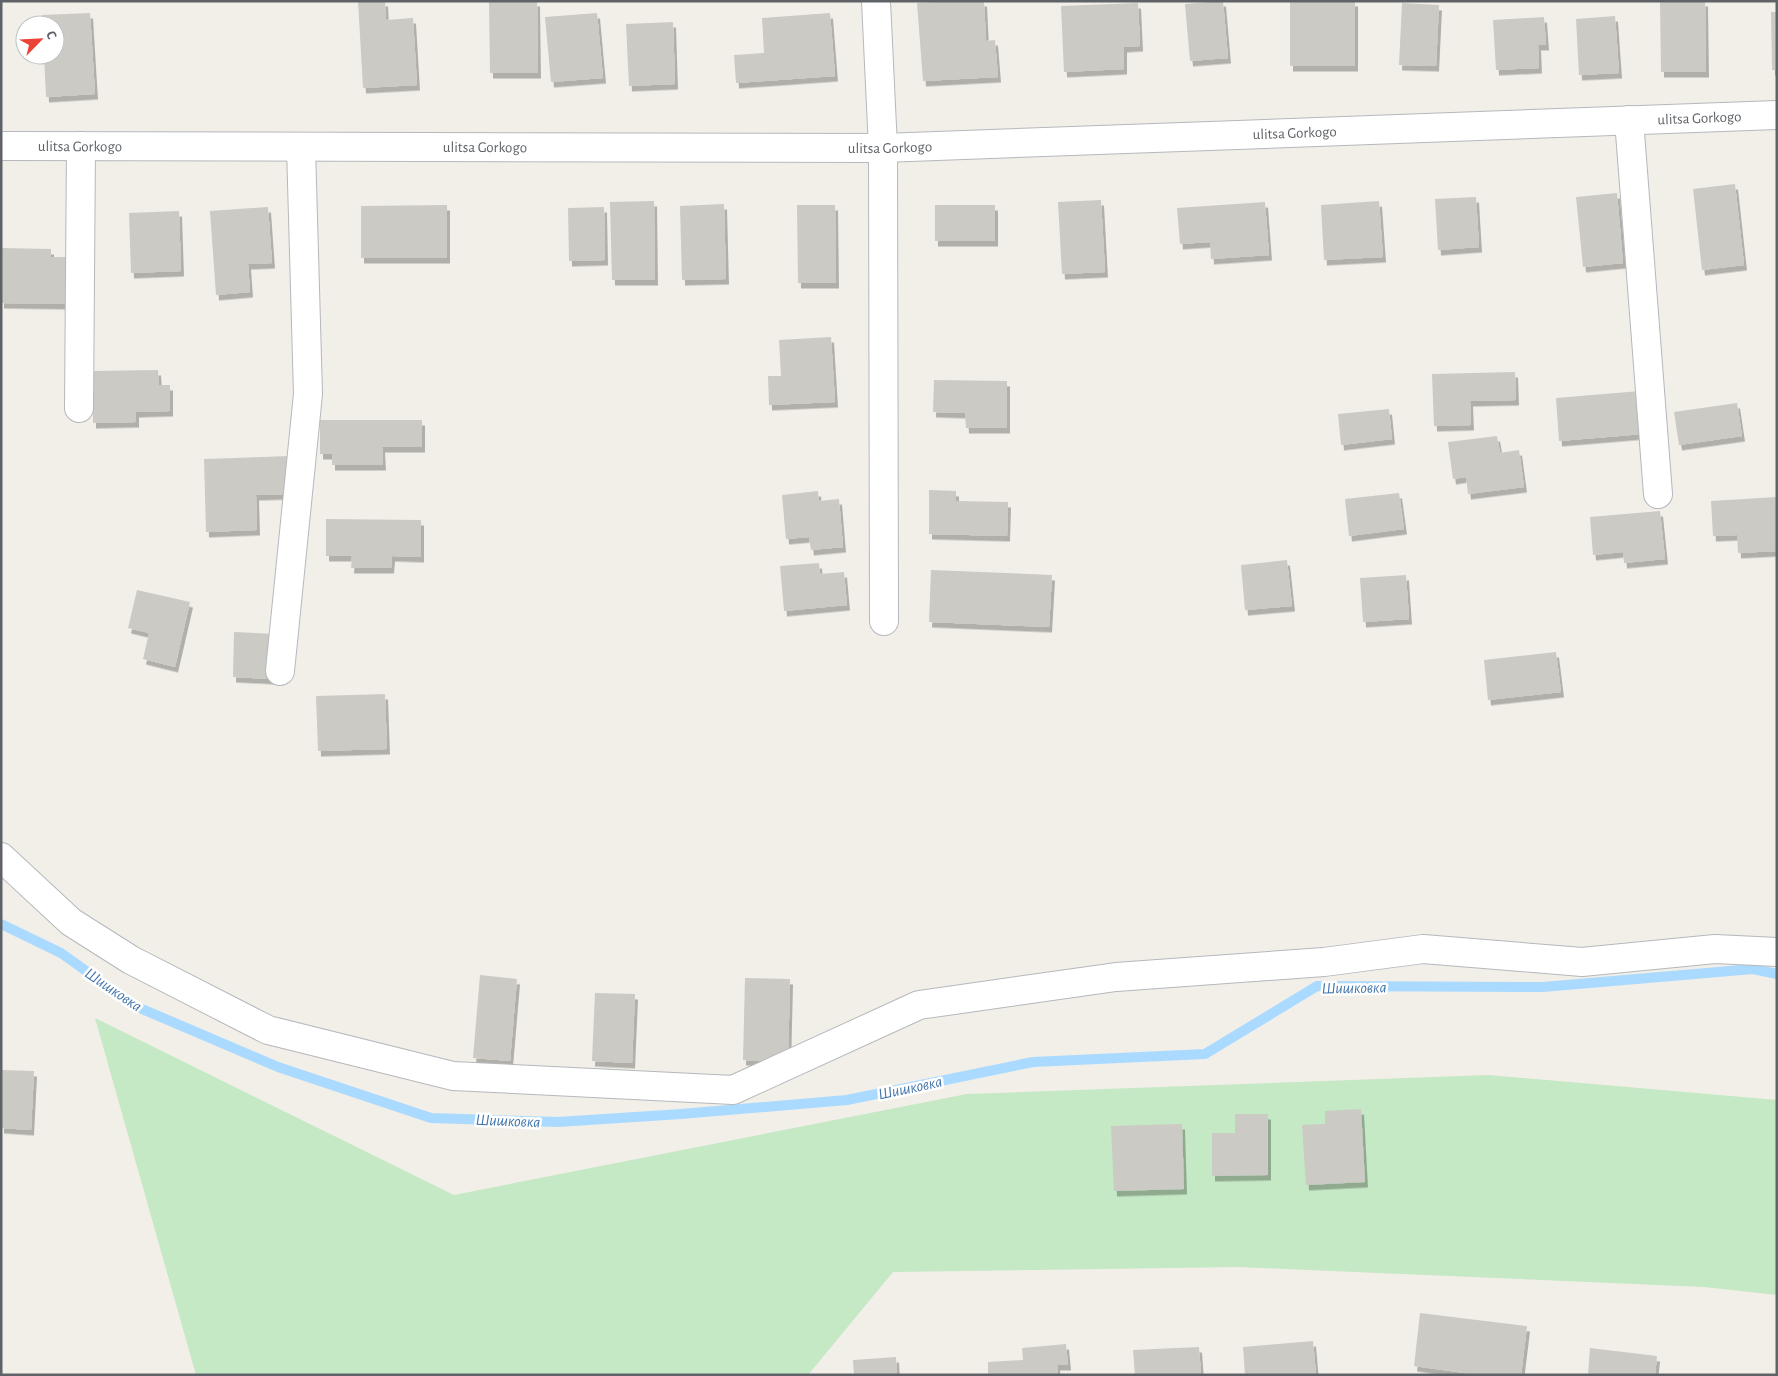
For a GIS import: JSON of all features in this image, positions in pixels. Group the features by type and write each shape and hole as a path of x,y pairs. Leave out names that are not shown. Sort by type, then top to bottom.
{"street":[{"path":"876,1 883,148 884,621"},
{"name":"ulitsa Gorkogo","path":"1,146 883,148 1777,115"},
{"path":"1628,120 1658,494"},
{"path":"79,408 82,146"},
{"path":"280,671 308,394 301,147"},
{"path":"1,857 71,922 131,960 268,1030 453,1076 733,1090 919,1005 1116,977 1324,962 1423,949 1582,962 1715,949 1777,952"}],"green space":[{"path":"95,1018 454,1195 967,1094 1488,1075 1777,1100 1777,1295 1704,1287 1238,1267 893,1272 808,1375 196,1375"}],"building":[{"path":"358,1 385,1 386,20 413,18 417,85 363,88"},
{"path":"489,1 537,1 538,73 490,73"},
{"path":"984,1 986,41 995,40 998,77 923,81 917,3"},
{"path":"1223,1 1228,58 1190,61 1185,4"},
{"path":"1290,1 1355,1 1355,66 1290,66"},
{"path":"1660,1 1705,1 1706,72 1661,72"},
{"path":"1138,3 1140,46 1124,47 1124,69 1064,72 1061,6"},
{"path":"1402,3 1439,5 1436,66 1399,65"},
{"path":"1771,12 1777,12 1777,70 1772,70"},
{"path":"90,13 95,94 46,97 44,65 65,65 65,15 42,15"},
{"path":"597,13 603,78 551,82 545,17"},
{"path":"830,13 835,76 736,83 734,55 764,53 762,18"},
{"path":"1615,16 1619,73 1579,75 1576,19"},
{"path":"1544,17 1546,45 1538,45 1539,68 1496,70 1493,20"},
{"path":"673,22 675,84 629,86 626,24"},
{"path":"1735,184 1744,265 1702,270 1693,189"},
{"path":"1617,193 1623,263 1583,267 1576,197"},
{"path":"1476,197 1479,247 1438,250 1435,199"},
{"path":"1101,200 1105,272 1062,274 1058,202"},
{"path":"654,201 655,280 612,280 610,202"},
{"path":"1379,201 1383,257 1324,260 1321,205"},
{"path":"1265,202 1269,255 1211,259 1210,242 1180,244 1177,208"},
{"path":"724,204 726,279 682,280 680,206"},
{"path":"447,205 447,258 361,258 361,206"},
{"path":"797,205 835,205 836,283 798,283"},
{"path":"935,205 995,205 995,241 935,241"},
{"path":"268,207 272,263 248,264 250,292 216,295 210,211"},
{"path":"604,207 605,260 569,261 568,208"},
{"path":"179,211 181,271 131,273 129,213"},
{"path":"1,248 51,249 51,257 68,257 67,304 1,303"},
{"path":"831,337 835,402 769,405 768,376 781,376 779,340"},
{"path":"158,370 159,385 170,385 170,411 136,412 136,422 93,423 93,371"},
{"path":"1515,372 1516,400 1470,401 1471,425 1434,426 1432,374"},
{"path":"934,380 1007,381 1007,428 966,428 965,413 933,412"},
{"path":"1640,391 1643,434 1559,441 1556,398"},
{"path":"1737,403 1742,436 1679,445 1674,412"},
{"path":"1389,409 1392,439 1341,445 1338,414"},
{"path":"320,420 422,420 422,447 382,447 383,465 332,465 332,454 320,454"},
{"path":"1497,436 1500,453 1519,450 1524,487 1468,494 1466,477 1453,479 1448,442"},
{"path":"289,456 290,494 256,495 257,530 206,532 204,459"},
{"path":"929,490 956,491 956,501 1008,502 1007,536 929,534"},
{"path":"818,491 819,501 839,499 843,547 811,550 809,537 786,539 782,495"},
{"path":"1399,493 1404,529 1349,536 1345,499"},
{"path":"1777,497 1777,551 1738,553 1737,535 1713,536 1711,501"},
{"path":"1660,511 1665,559 1624,563 1623,552 1593,555 1590,517"},
{"path":"326,519 421,520 421,557 392,556 391,568 351,568 352,556 326,556"},
{"path":"1287,560 1292,606 1245,610 1241,565"},
{"path":"819,563 820,574 844,572 847,605 784,611 780,566"},
{"path":"931,570 1052,575 1049,627 929,622"},
{"path":"1406,575 1409,619 1363,622 1360,578"},
{"path":"137,590 190,602 175,667 143,659 149,633 128,628"},
{"path":"234,632 274,634 273,679 233,677"},
{"path":"1556,652 1561,692 1488,700 1484,660"},
{"path":"385,694 387,749 318,751 316,696"},
{"path":"480,975 517,979 510,1061 473,1058"},
{"path":"745,978 790,979 788,1062 743,1060"},
{"path":"595,993 635,994 632,1063 592,1061"},
{"path":"1,1070 34,1071 31,1130 1,1128"},
{"path":"1361,1109 1365,1182 1306,1185 1302,1125 1325,1124 1325,1111"},
{"path":"1235,1114 1268,1114 1268,1175 1212,1176 1212,1133 1235,1133"},
{"path":"1182,1124 1184,1189 1114,1191 1111,1126"},
{"path":"1420,1313 1527,1326 1521,1375 1479,1375 1414,1366"},
{"path":"1313,1341 1316,1375 1245,1375 1243,1347"},
{"path":"1066,1344 1068,1365 1057,1365 1058,1375 988,1375 988,1362 1023,1360 1022,1348"},
{"path":"1199,1347 1201,1375 1135,1375 1133,1350"},
{"path":"1590,1348 1657,1356 1655,1375 1588,1375"},
{"path":"896,1357 897,1375 854,1375 853,1360"}],"waterway":[{"name":"Шишковка","path":"1,924 61,953 135,1006 278,1067 431,1118 558,1122 847,1100 1033,1062 1205,1054 1317,986 1543,987 1753,969 1777,974"}]}
